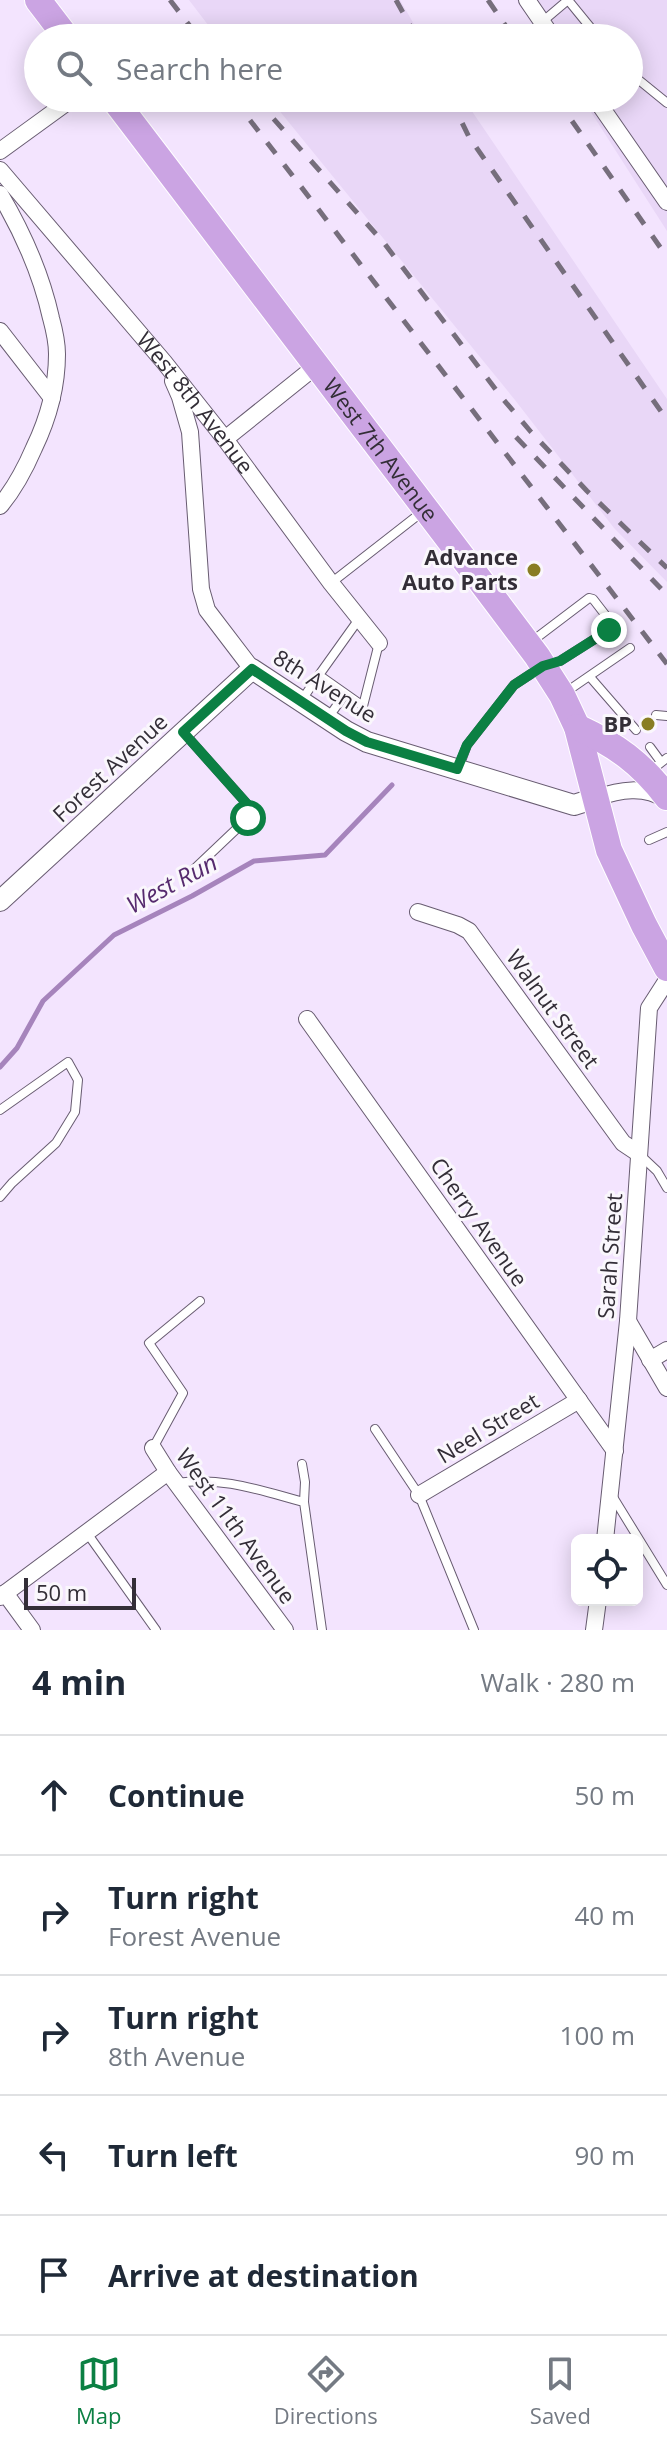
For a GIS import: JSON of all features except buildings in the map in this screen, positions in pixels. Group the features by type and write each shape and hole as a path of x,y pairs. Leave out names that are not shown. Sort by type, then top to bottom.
{"main road":[{"path":"38,0 56,24"},
{"name":"West 7th Avenue","path":"124,112 536,655 562,695 577,727 596,798"},
{"path":"577,727 630,756 656,760 667,799"},
{"path":"596,798 609,850 667,968"}],"street":[{"path":"527,0 542,22"},
{"path":"0,151 54,112"},
{"path":"605,112 667,202"},
{"name":"West 8th Avenue","path":"0,170 164,362 379,643"},
{"path":"0,194 19,226 46,293 58,352 45,425 23,472 0,506"},
{"path":"0,331 52,398"},
{"name":"8th Avenue","path":"164,362 180,397 190,432 201,589 207,610 252,669 367,742 574,805 596,798"},
{"path":"225,439 316,366"},
{"name":"Forest Avenue","path":"0,901 252,669"},
{"path":"596,798 616,791 640,790 667,799"},
{"name":"Walnut Street","path":"418,912 469,931 623,1143 638,1153"},
{"name":"Sarah Street","path":"606,1534 628,1321 649,1008 667,980"},
{"name":"Cherry Avenue","path":"307,1019 615,1451"},
{"path":"628,1321 667,1388"},
{"path":"650,1360 667,1350"},
{"name":"Neel Street","path":"419,1495 579,1400"},
{"name":"West 11th Avenue","path":"153,1448 285,1630"},
{"path":"32,1630 3,1595 87,1533 172,1478"},
{"path":"594,1630 597,1606"}],"lane":[{"path":"542,22 568,0 588,24"},
{"path":"643,83 667,103"},
{"path":"331,583 426,509"},
{"path":"457,769 467,745 536,655 589,598 610,621 609,630 560,661 536,655"},
{"path":"301,701 359,618"},
{"path":"319,675 363,706 379,643"},
{"path":"562,695 630,648"},
{"path":"590,677 636,730"},
{"path":"327,718 345,694"},
{"path":"629,720 639,714"},
{"path":"656,715 667,716"},
{"path":"183,732 250,811 248,818 189,874"},
{"path":"649,840 667,832"},
{"path":"0,1110 68,1062 78,1080 75,1112 56,1143 0,1197"},
{"path":"638,1153 657,1171 667,1188"},
{"path":"153,1448 183,1393 149,1343 200,1301"},
{"path":"375,1429 419,1495 474,1630"},
{"path":"302,1464 304,1502 322,1630"},
{"path":"172,1478 230,1483 304,1502"},
{"path":"611,1493 667,1585"},
{"path":"87,1533 156,1630"}],"shaded area":[{"path":"189,0 400,0 414,24 207,24"},
{"path":"517,0 667,0 667,231 591,112 643,112 643,24 533,24"},
{"path":"280,112 472,112 667,399 667,582 614,528 515,400"}],"waterway":[{"name":"West Run","path":"0,1067 17,1048 43,1001 114,935 254,861 325,855 392,785"}],"railway":[{"path":"170,0 188,24"},
{"path":"396,0 409,24"},
{"path":"488,0 504,24"},
{"path":"244,112 667,664"},
{"path":"267,112 384,243 531,432 667,568"},
{"path":"457,112 469,137 667,420"},
{"path":"566,112 667,257"},
{"path":"516,437 667,595"}],"place":[{"name":"Advance Auto Parts","path":"534,570"},
{"name":"BP","path":"648,724"}],"route":[{"path":"248,818 248,805 183,732 252,669 367,742 457,769 467,745 514,685 543,666 581,649 609,630"}]}
